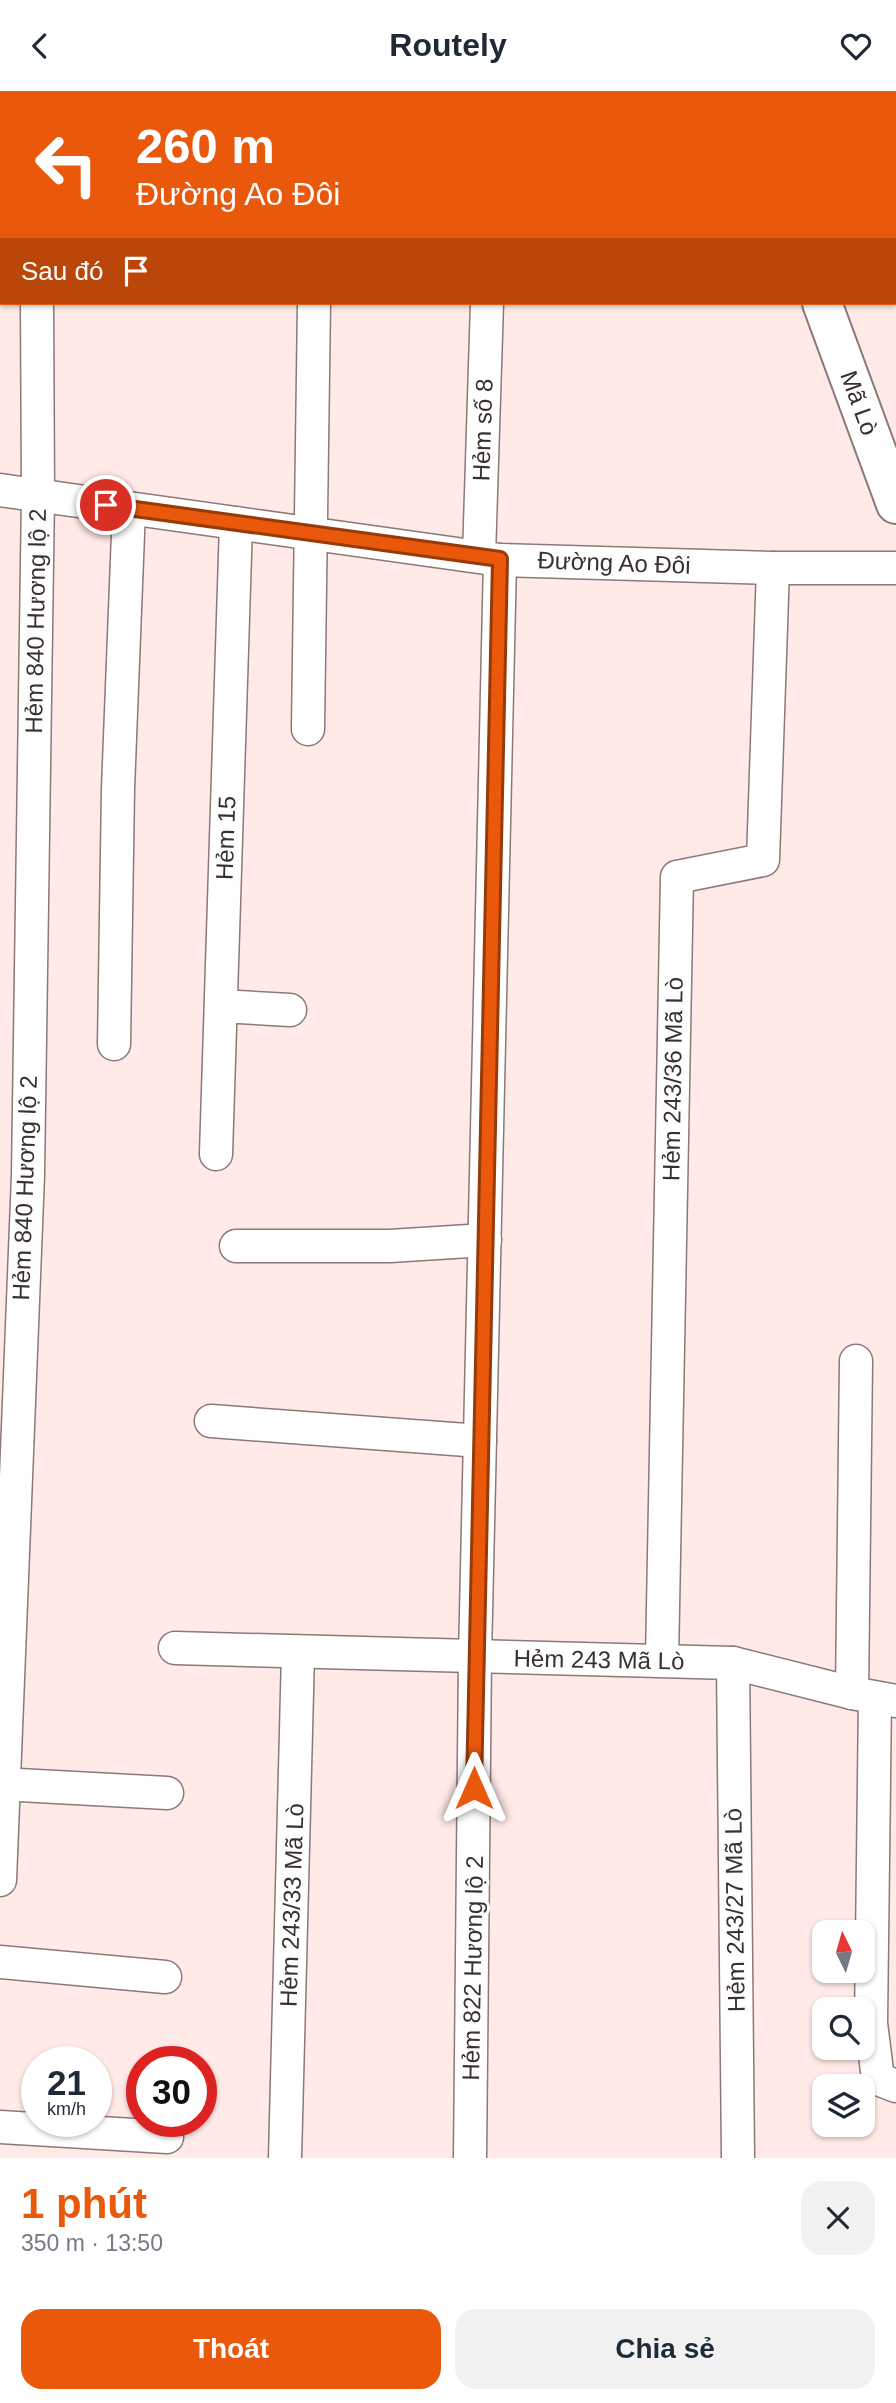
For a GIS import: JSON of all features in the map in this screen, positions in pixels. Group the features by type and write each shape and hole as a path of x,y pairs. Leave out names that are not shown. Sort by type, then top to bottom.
{"main road":[{"name":"Mã Lò","path":"823,305 896,504"}],"street":[{"name":"Hẻm 840 Hương lộ 2","path":"0,1880 14,1173 38,495 37,305"},
{"path":"308,729 314,305"},
{"name":"Hẻm số 8","path":"487,305 489,558"},
{"name":"Đường Ao Đôi","path":"0,490 489,558 773,568 896,568"},
{"path":"114,1044 118,789 129,508"},
{"name":"Hẻm 15","path":"216,1154 236,523"},
{"name":"Hẻm 822 Hương lộ 2","path":"470,2158 475,1657 485,1240 489,558"},
{"name":"Hẻm 243/36 Mã Lò","path":"662,1660 677,877 762,860 773,568"},
{"path":"221,1006 290,1010"},
{"path":"236,1246 390,1246 485,1240"},
{"path":"856,1361 874,1697 885,1808 871,2023 878,2079 896,2086"},
{"path":"211,1421 480,1441"},
{"name":"Hẻm 243 Mã Lò","path":"175,1648 733,1663 874,1697"},
{"name":"Hẻm 243/33 Mã Lò","path":"285,2158 298,1653"},
{"name":"Hẻm 243/27 Mã Lò","path":"733,1663 738,2158"},
{"path":"2,1784 167,1793"},
{"path":"0,1962 165,1977"},
{"path":"0,2127 126,2135"}],"route":[{"path":"106,505 500,559 474,1788"}]}
